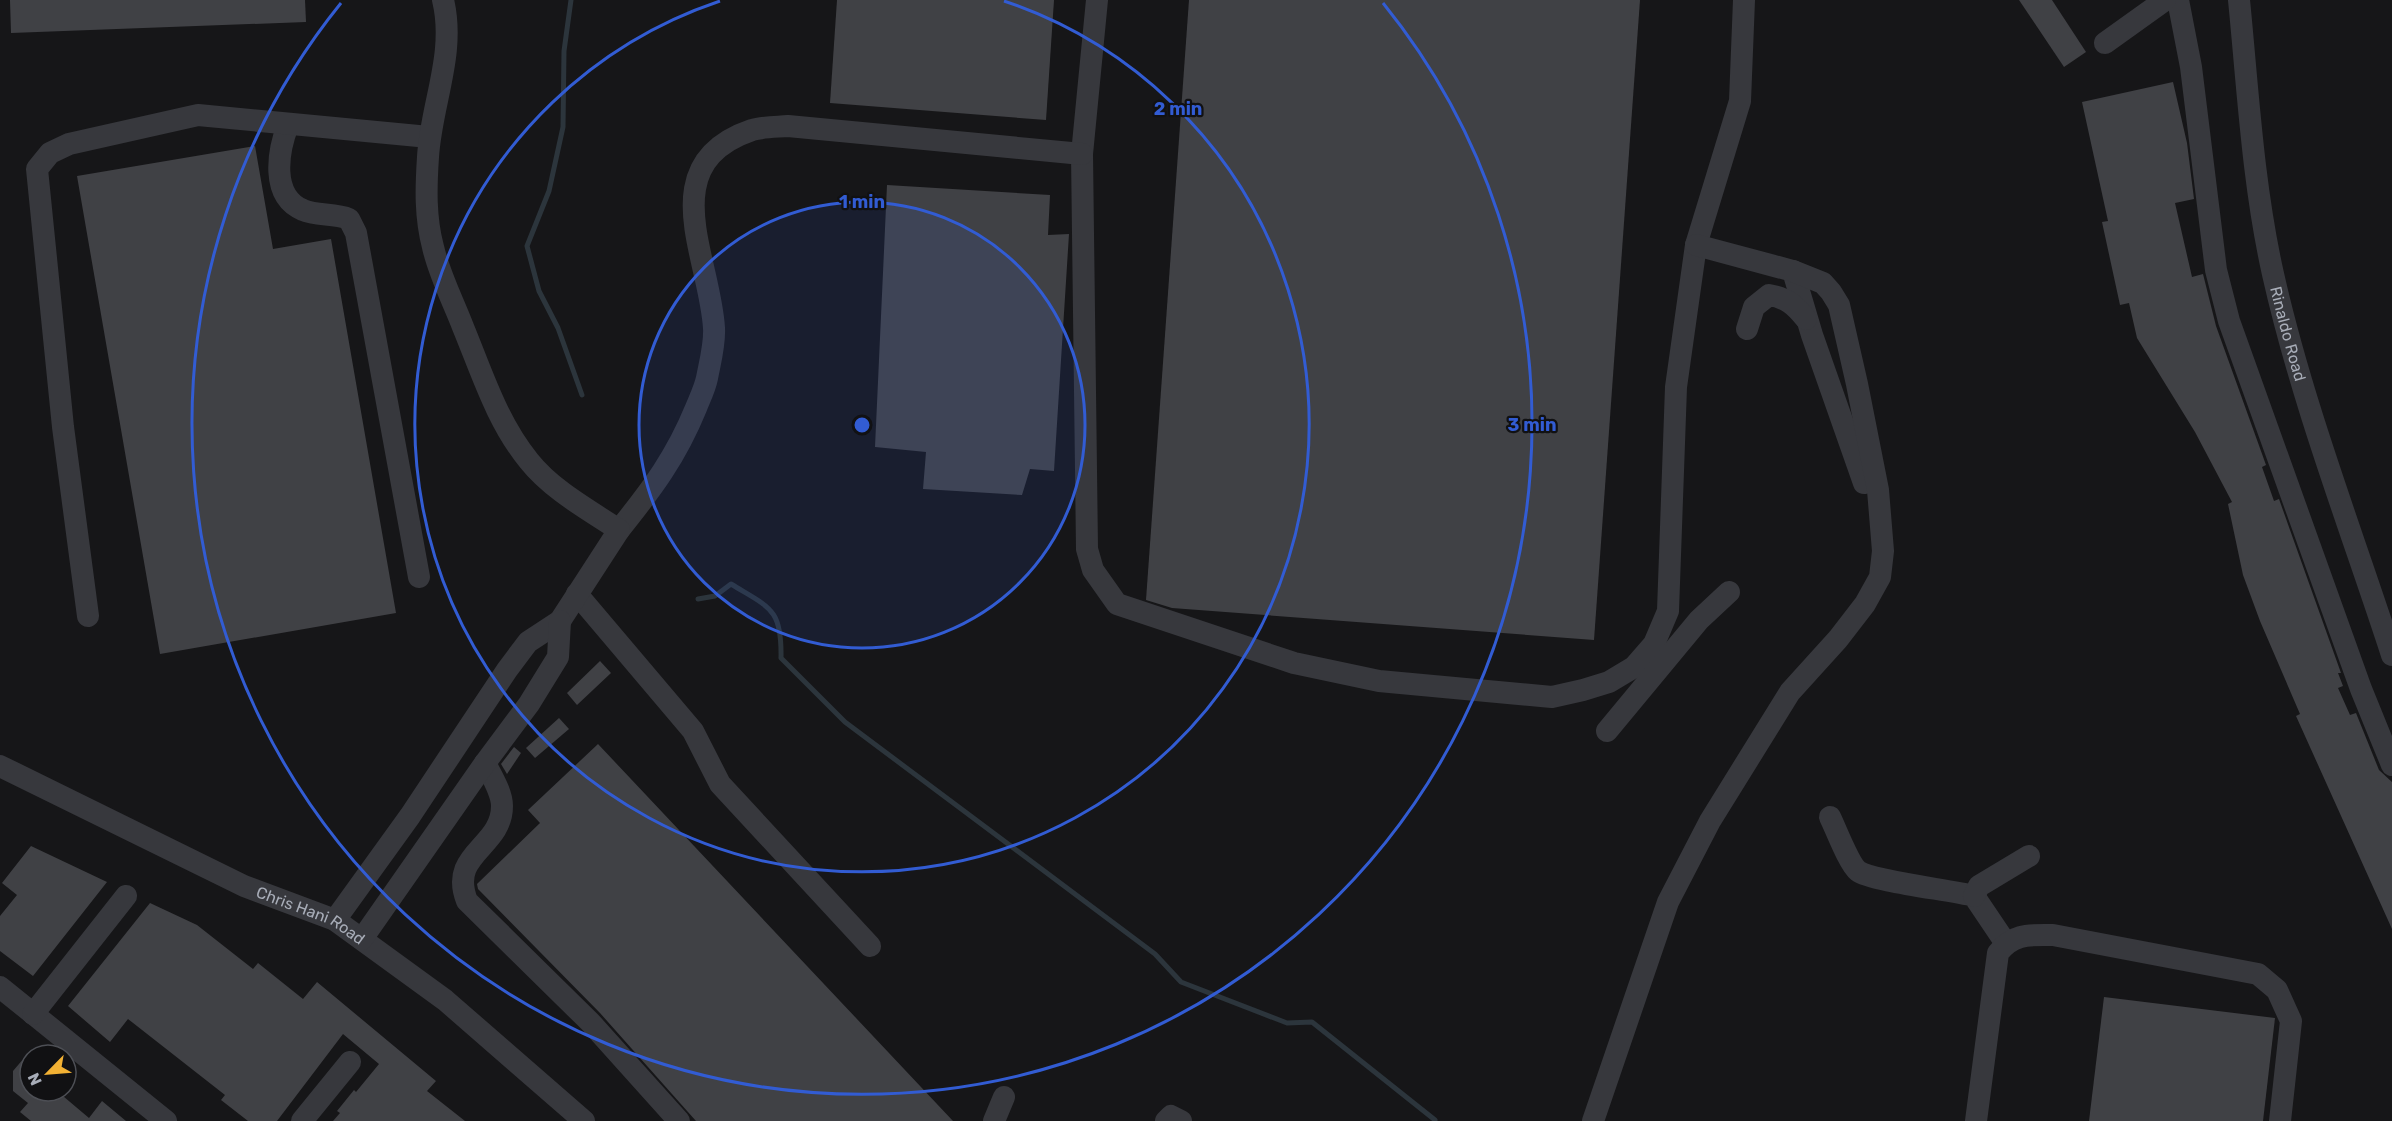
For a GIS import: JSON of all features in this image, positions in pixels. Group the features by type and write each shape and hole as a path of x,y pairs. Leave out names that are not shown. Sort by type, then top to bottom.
{"street":[{"path":"443,0 447,45 441,90 429,137 425,198 433,247 504,423 530,463 561,491 619,530"},
{"path":"1097,0 1082,154 1088,549 1093,570 1118,604 1294,663 1379,681 1552,697 1609,682 1634,667 1654,644 1668,611 1676,387 1696,245 1740,102 1744,0"},
{"path":"2105,43 2165,0"},
{"path":"2178,0 2191,67 2216,270 2229,321 2361,689 2392,765"},
{"name":"Rinaldo Road","path":"2239,0 2255,149 2272,271 2297,365 2392,655"},
{"path":"88,615 63,427 37,169 50,153 69,144 198,115 429,137"},
{"path":"288,125 280,146 279,178 287,199 303,211 337,214 349,219 356,233 419,577"},
{"path":"335,920 410,816 507,670 528,642 560,621 619,530 647,496 680,446 707,381 714,330 693,212 694,182 703,164 724,144 752,130 788,126 1082,154"},
{"path":"1593,1121 1668,902 1710,821 1790,692 1838,639 1865,604 1880,577 1883,535 1878,490 1839,305 1823,283 1793,271 1696,245"},
{"path":"1793,271 1807,320 1883,535"},
{"path":"1747,329 1754,307 1769,296 1783,297 1794,304 1807,320"},
{"path":"1607,731 1699,620 1730,592"},
{"path":"577,594 693,731 720,784 870,946"},
{"path":"362,939 484,763 529,704 558,657 560,621"},
{"path":"484,763 502,805 499,824 465,865 462,888 468,901 590,1022 679,1121"},
{"name":"Chris Hani Road","path":"0,766 244,886 335,920 445,1000 584,1121"},
{"path":"1830,817 1857,871 1871,877 1974,896 2006,942"},
{"path":"1974,896 1979,886 2030,856"},
{"path":"33,1014 126,896"},
{"path":"1976,1121 1998,953 2006,942 2023,934 2053,935 2258,974 2277,990 2291,1021 2280,1121"},
{"path":"0,987 166,1121"},
{"path":"302,1121 350,1062"},
{"path":"994,1121 1004,1097"},
{"path":"1166,1121 1171,1116 1180,1121"}],"building":[{"path":"10,0 305,0 306,22 11,33"},
{"path":"837,0 1054,0 1046,120 830,103"},
{"path":"1189,0 1640,0 1594,640 1172,608 1146,600"},
{"path":"2019,0 2052,0 2086,52 2064,67"},
{"path":"2173,82 2187,143 2194,199 2175,203 2192,277 2203,274 2216,326 2266,465 2262,467 2274,501 2279,499 2341,673 2338,673 2343,686 2338,688 2350,715 2356,713 2379,770 2392,782 2392,929 2296,716 2300,714 2260,621 2243,575 2228,504 2232,502 2195,432 2137,338 2129,303 2120,305 2102,222 2108,221 2082,102"},
{"path":"255,146 273,249 331,239 396,613 160,654 77,176"},
{"path":"887,185 1050,195 1048,235 1069,234 1054,471 1030,469 1022,495 923,489 926,452 875,447"},
{"path":"600,661 611,673 577,705 567,693"},
{"path":"559,718 569,729 535,758 526,748"},
{"path":"598,744 953,1121 696,1121 600,1013 478,889 477,884 540,823 528,810"},
{"path":"514,747 521,753 507,774 501,764"},
{"path":"31,846 107,882 33,976 0,951 0,916 17,895 2,883"},
{"path":"150,903 197,925 253,969 258,963 303,999 317,982 436,1081 427,1091 465,1121 333,1121 340,1113 337,1111 379,1064 343,1034 277,1121 248,1121 221,1100 225,1095 128,1019 110,1042 68,1006"},
{"path":"2104,997 2275,1018 2263,1121 2089,1121"},
{"path":"18,1065 18,1095 13,1091 13,1071"},
{"path":"102,1101 126,1121 31,1121 20,1112 28,1103 71,1103 89,1118"}],"waterway":[{"path":"571,0 564,51 563,127 549,191 527,246 539,291 558,328 582,395"},
{"path":"698,599 715,596 731,584 764,605 776,619 781,641 781,658 845,722 1155,954 1181,982 1287,1023 1312,1022 1435,1120"}]}
